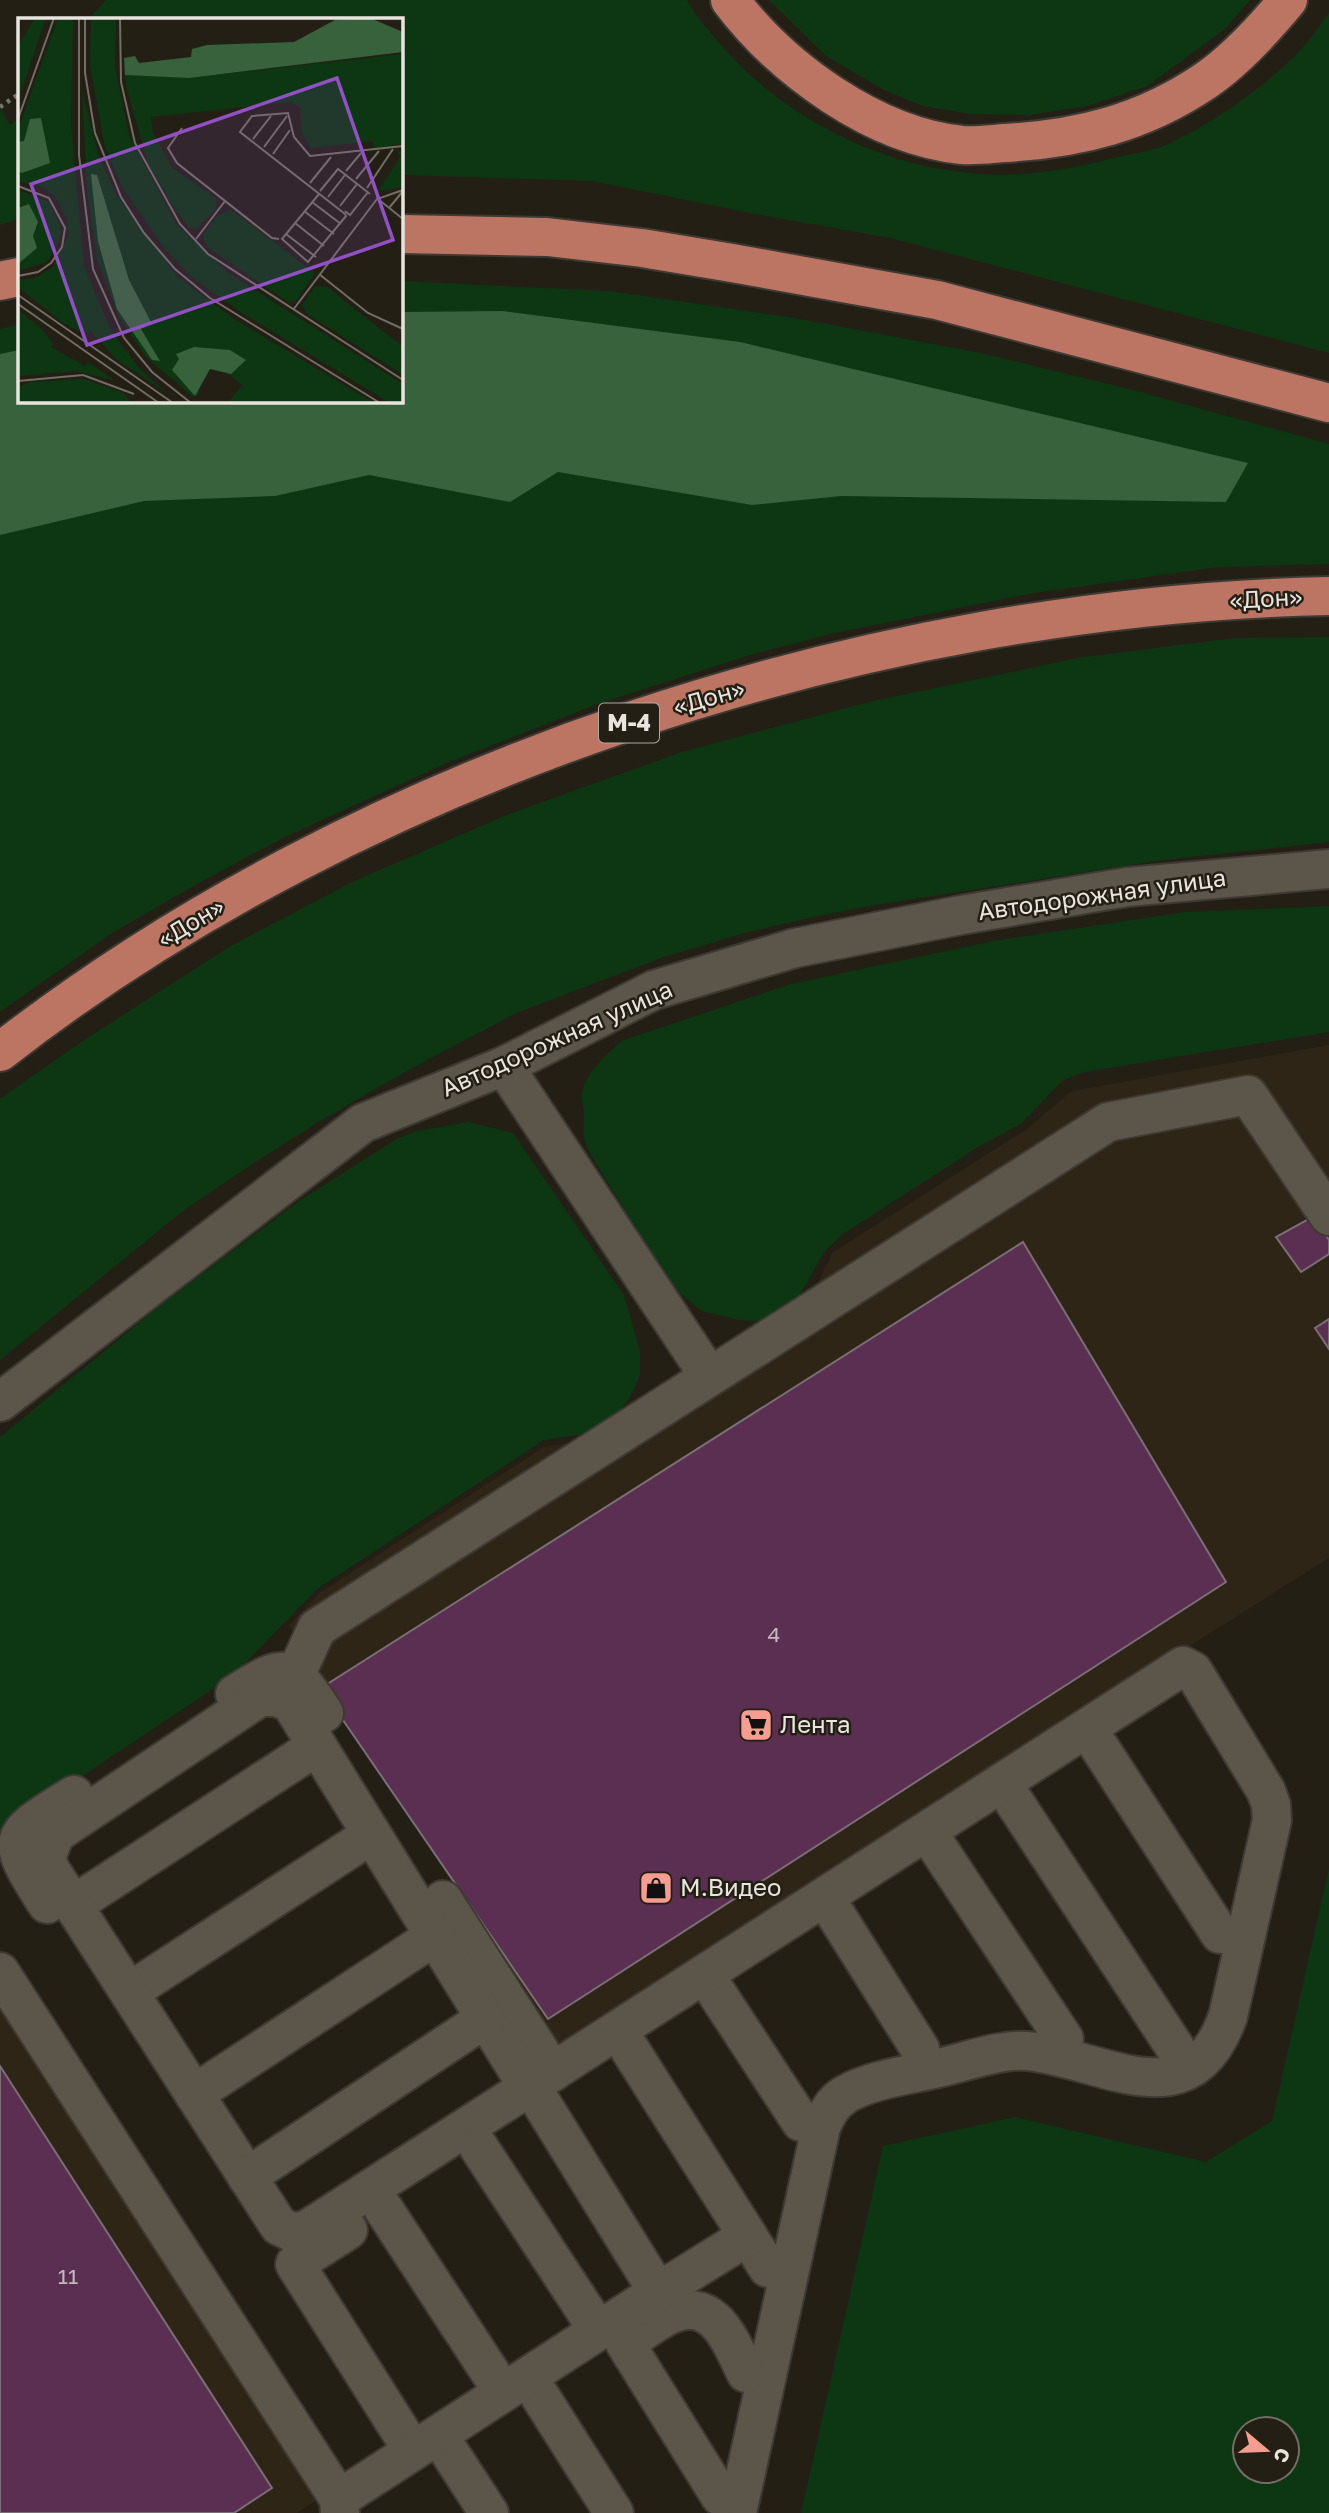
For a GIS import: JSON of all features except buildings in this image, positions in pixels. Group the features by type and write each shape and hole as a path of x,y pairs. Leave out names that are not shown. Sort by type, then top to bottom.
{"highway":[{"path":"730,0 748,24 788,64 853,108 920,136 963,145 1055,139 1101,131 1140,117 1206,80 1270,21 1288,0"},
{"path":"402,234 547,237 642,248 937,300 1329,403"},
{"path":"0,281 18,276"},
{"name":"«Дон»","path":"0,1052 125,963 220,905 337,842 500,768 666,710 788,675 1006,626 1167,606 1329,596"}],"lane":[{"name":"Автодорожная улица","path":"0,1402 363,1123 504,1066 654,990 795,948 961,915 1127,887 1329,869"},
{"path":"504,1066 709,1376"},
{"path":"295,1676 317,1628 1108,1122 1248,1095 1329,1216"},
{"path":"546,2089 485,2018 290,1702 275,1697 260,1697 55,1834 47,1855 48,1866 279,2226 294,2233 308,2229 546,2089 1183,1666 1193,1671 1266,1791 1272,1820 1228,2016 1216,2045 1199,2063 1189,2070 1151,2079 1038,2053 1008,2052 860,2087 834,2104 821,2127 725,2507"},
{"path":"489,2513 422,2454 21,1864 17,1843 21,1833 33,1821 269,1673 283,1670 295,1676 305,1684 546,2089 667,2286"},
{"path":"422,2454 295,2264 478,2146 546,2089 637,2044 1169,1700 1178,1699 1191,1705 1248,1797 1203,2009 1183,2042 1157,2056 1140,2056 1054,2037 1000,2035 870,2060 825,2080 814,2091 805,2112 763,2249 725,2507"},
{"path":"1106,1741 1222,1923"},
{"path":"78,1913 322,1755"},
{"path":"1021,1796 1183,2042"},
{"path":"134,2000 377,1843"},
{"path":"932,1852 1054,2037"},
{"path":"828,1920 911,2051"},
{"path":"191,2089 431,1931"},
{"path":"0,1972 341,2509 422,2454 612,2337 668,2315 689,2309 707,2314 730,2339 746,2373"},
{"path":"724,1987 805,2112"},
{"path":"247,2177 485,2018"},
{"path":"637,2044 763,2249"},
{"path":"478,2146 612,2337 725,2507"},
{"path":"383,2208 521,2394 614,2513"},
{"path":"612,2337 667,2286 763,2249"}],"path":[{"path":"0,107 18,95"}],"shaded area":[{"path":"1329,1045 1329,1558 555,2047 289,1625 321,1592 544,1447 579,1441 813,1293 832,1253 1027,1129 1072,1091"},
{"path":"0,1949 349,2479 297,2513 0,2513"}],"green space":[{"path":"106,0 687,0 715,38 741,66 770,92 801,114 870,149 906,161 944,170 999,175 1065,169 1170,143 1220,115 1282,68 1329,13 1329,353 890,238 592,181 402,175 402,18 94,18 92,15"},
{"path":"769,0 1250,0 1225,29 1147,86 1087,106 1029,115 970,114 923,106 884,90 826,56"},
{"path":"0,108 10,125 18,119 18,219 0,225"},
{"path":"402,281 609,291 795,318 981,353 1133,390 1329,444 1329,564 1218,567 1028,594 831,634 753,654 595,705 449,762 285,837 112,933 0,1012 0,329 18,324 18,402 402,402"},
{"path":"502,311 740,342 1248,463 1226,502 841,496 752,505 558,472 510,502 369,475 275,496 144,501 0,535 0,354 18,350 18,402 402,402 402,312"},
{"path":"1329,637 1329,842 1156,861 869,906 809,918 745,933 664,957 516,1013 320,1121 248,1167 183,1211 0,1360 0,1099 78,1044 229,947 350,883 509,814 682,752 869,702 1077,658 1234,638"},
{"path":"1329,906 1329,1032 1085,1072 1063,1080 1022,1123 978,1147 843,1234 824,1252 796,1302 768,1318 756,1321 739,1320 702,1311 673,1288 589,1152 585,1141 582,1096 584,1085 598,1064 621,1041 791,984 993,941 1185,912"},
{"path":"468,1122 513,1133 624,1295 640,1351 640,1375 627,1402 606,1425 585,1434 544,1440 317,1589 235,1674 0,1831 0,1437 158,1307 296,1203 398,1138 418,1131"},
{"path":"1329,1868 1329,2513 801,2513 883,2146 1015,2117 1206,2162 1272,2121"}],"place":[{"name":"Лента","path":"756,1725"},
{"name":"М.Видео","path":"656,1888"}]}
